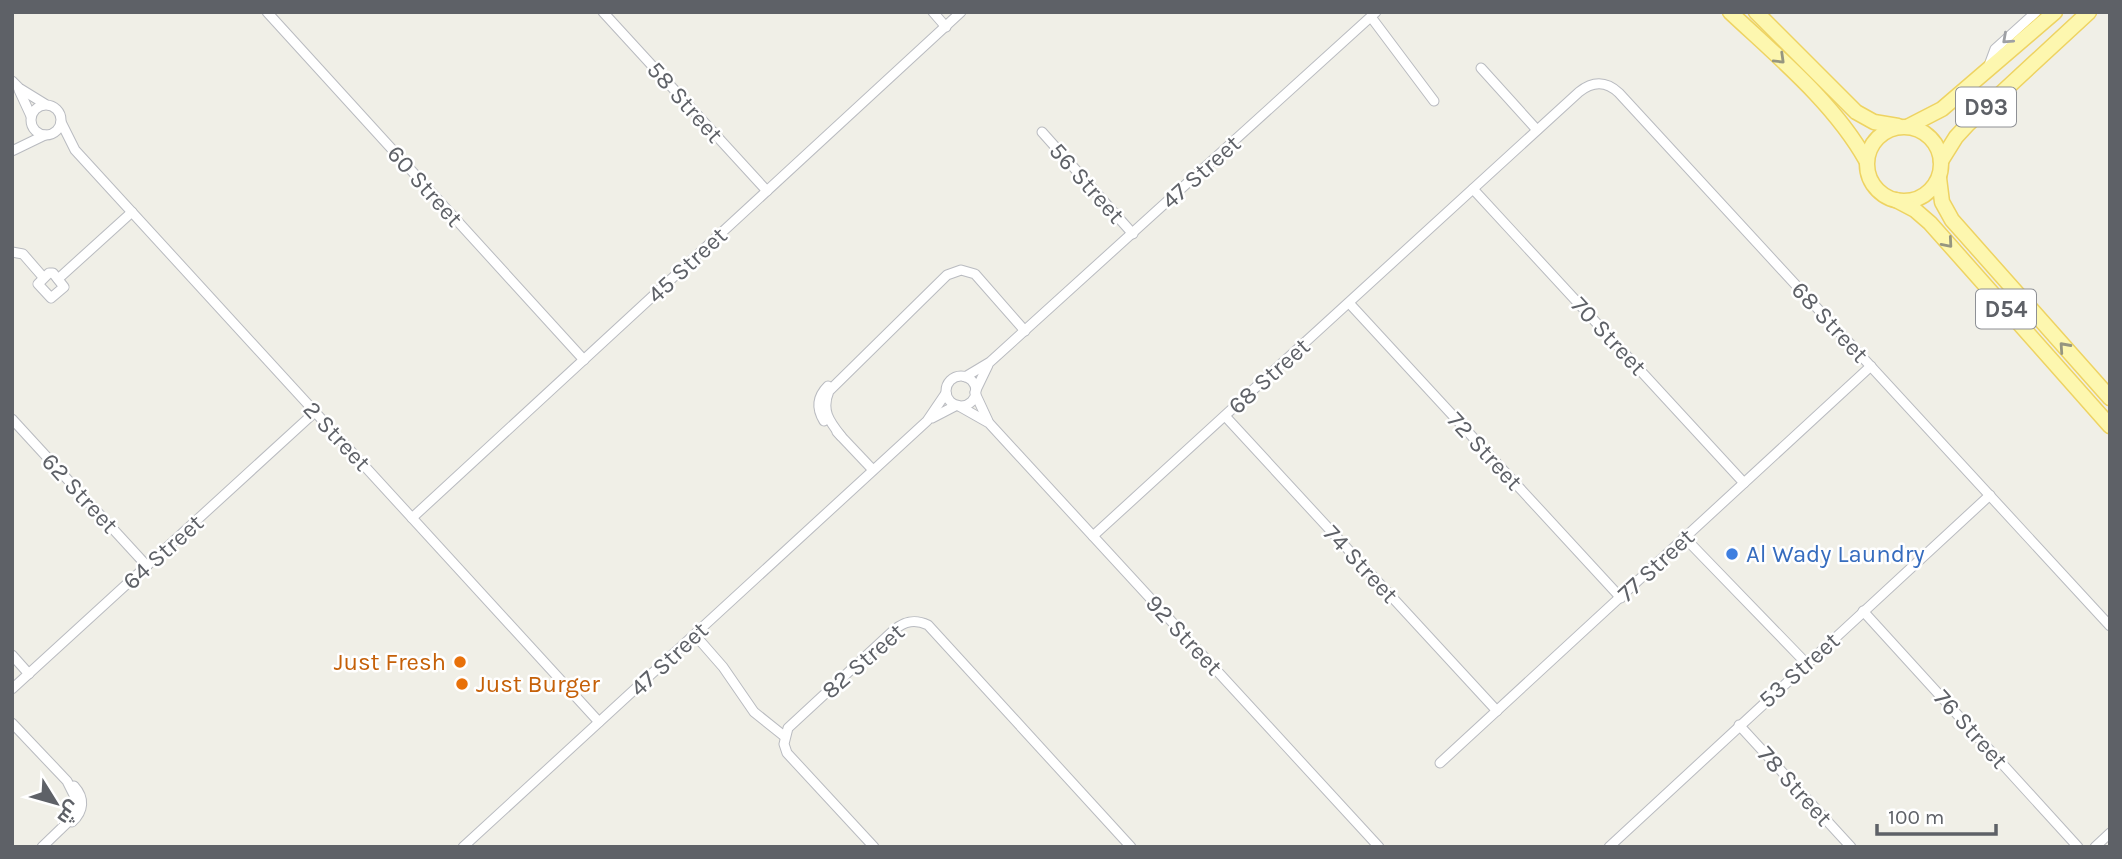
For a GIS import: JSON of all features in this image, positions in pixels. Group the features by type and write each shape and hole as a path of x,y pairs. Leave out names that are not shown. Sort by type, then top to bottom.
{"main road":[{"path":"1730,12 1822,103 1856,141 1877,190 1896,200 1909,201 1932,189 1939,178 1941,161 1939,151 1928,135 1904,126 1874,122 1856,112 1756,12"},
{"name":"D93","path":"1904,126 1942,109 2055,12"},
{"name":"D93","path":"1941,161 1962,130 2089,12"},
{"path":"1866,160 1877,138 1887,130 1904,126"},
{"name":"D54","path":"1939,178 1941,202 1948,214 2110,398"},
{"name":"D54","path":"1896,200 1915,210 1930,223 2110,426"}],"street":[{"name":"60 Street","path":"267,12 584,360"},
{"name":"58 Street","path":"603,12 767,191"},
{"path":"933,12 946,27"},
{"name":"45 Street","path":"412,518 961,12"},
{"path":"1987,71 1995,49 2036,12"},
{"path":"1373,15 1434,101"},
{"name":"47 Street","path":"965,377 990,362 1025,331 1373,15"},
{"path":"1481,68 1537,130"},
{"name":"68 Street","path":"1093,536 1350,304 1537,130 1586,86 1595,83 1612,87 2110,626"},
{"path":"14,149 57,130 61,122 57,109 15,85"},
{"path":"15,85 31,117 34,130 47,135"},
{"path":"14,149 38,107 46,104"},
{"name":"2 Street","path":"61,122 75,150 599,722"},
{"name":"56 Street","path":"1042,132 1133,234"},
{"name":"2 Street","path":"47,135 75,150"},
{"name":"70 Street","path":"1474,189 1744,483"},
{"path":"58,279 132,212"},
{"path":"12,252 23,254 43,277"},
{"path":"51,272 64,285 64,289 51,299 39,287 39,281 43,277 51,272"},
{"path":"873,470 828,419 826,400 832,388 854,365 933,290 950,279 964,276 974,280 993,296 1025,331"},
{"name":"72 Street","path":"1350,304 1621,598"},
{"name":"47 Street","path":"975,392 990,362"},
{"name":"77 Street","path":"1440,763 1871,366"},
{"path":"965,377 972,382 975,392 970,402 958,406 950,401 946,393 951,380 965,377"},
{"name":"92 Street","path":"975,392 989,423 1379,847"},
{"name":"47 Street","path":"463,847 927,421 946,393"},
{"name":"47 Street","path":"927,421 958,406"},
{"name":"92 Street","path":"958,406 989,423"},
{"name":"64 Street","path":"12,690 315,412"},
{"name":"74 Street","path":"1225,416 1497,711"},
{"name":"62 Street","path":"12,419 147,566"},
{"name":"53 Street","path":"1616,845 1739,725 1990,495"},
{"path":"1684,537 1806,663"},
{"name":"76 Street","path":"1864,611 2078,847"},
{"name":"82 Street","path":"784,736 794,722 901,624 919,621 928,625 1131,847"},
{"path":"695,635 723,667 754,712 784,736 787,753 874,847"},
{"path":"12,655 29,674"},
{"path":"12,723 66,781 78,789 82,802 79,814 42,847"},
{"name":"78 Street","path":"1739,725 1851,847"},
{"path":"2095,847 2110,833"}],"place":[{"name":"Al Wady Laundry","path":"1732,554"},
{"name":"Just Fresh","path":"460,662"},
{"name":"Just Burger","path":"462,684"}]}
